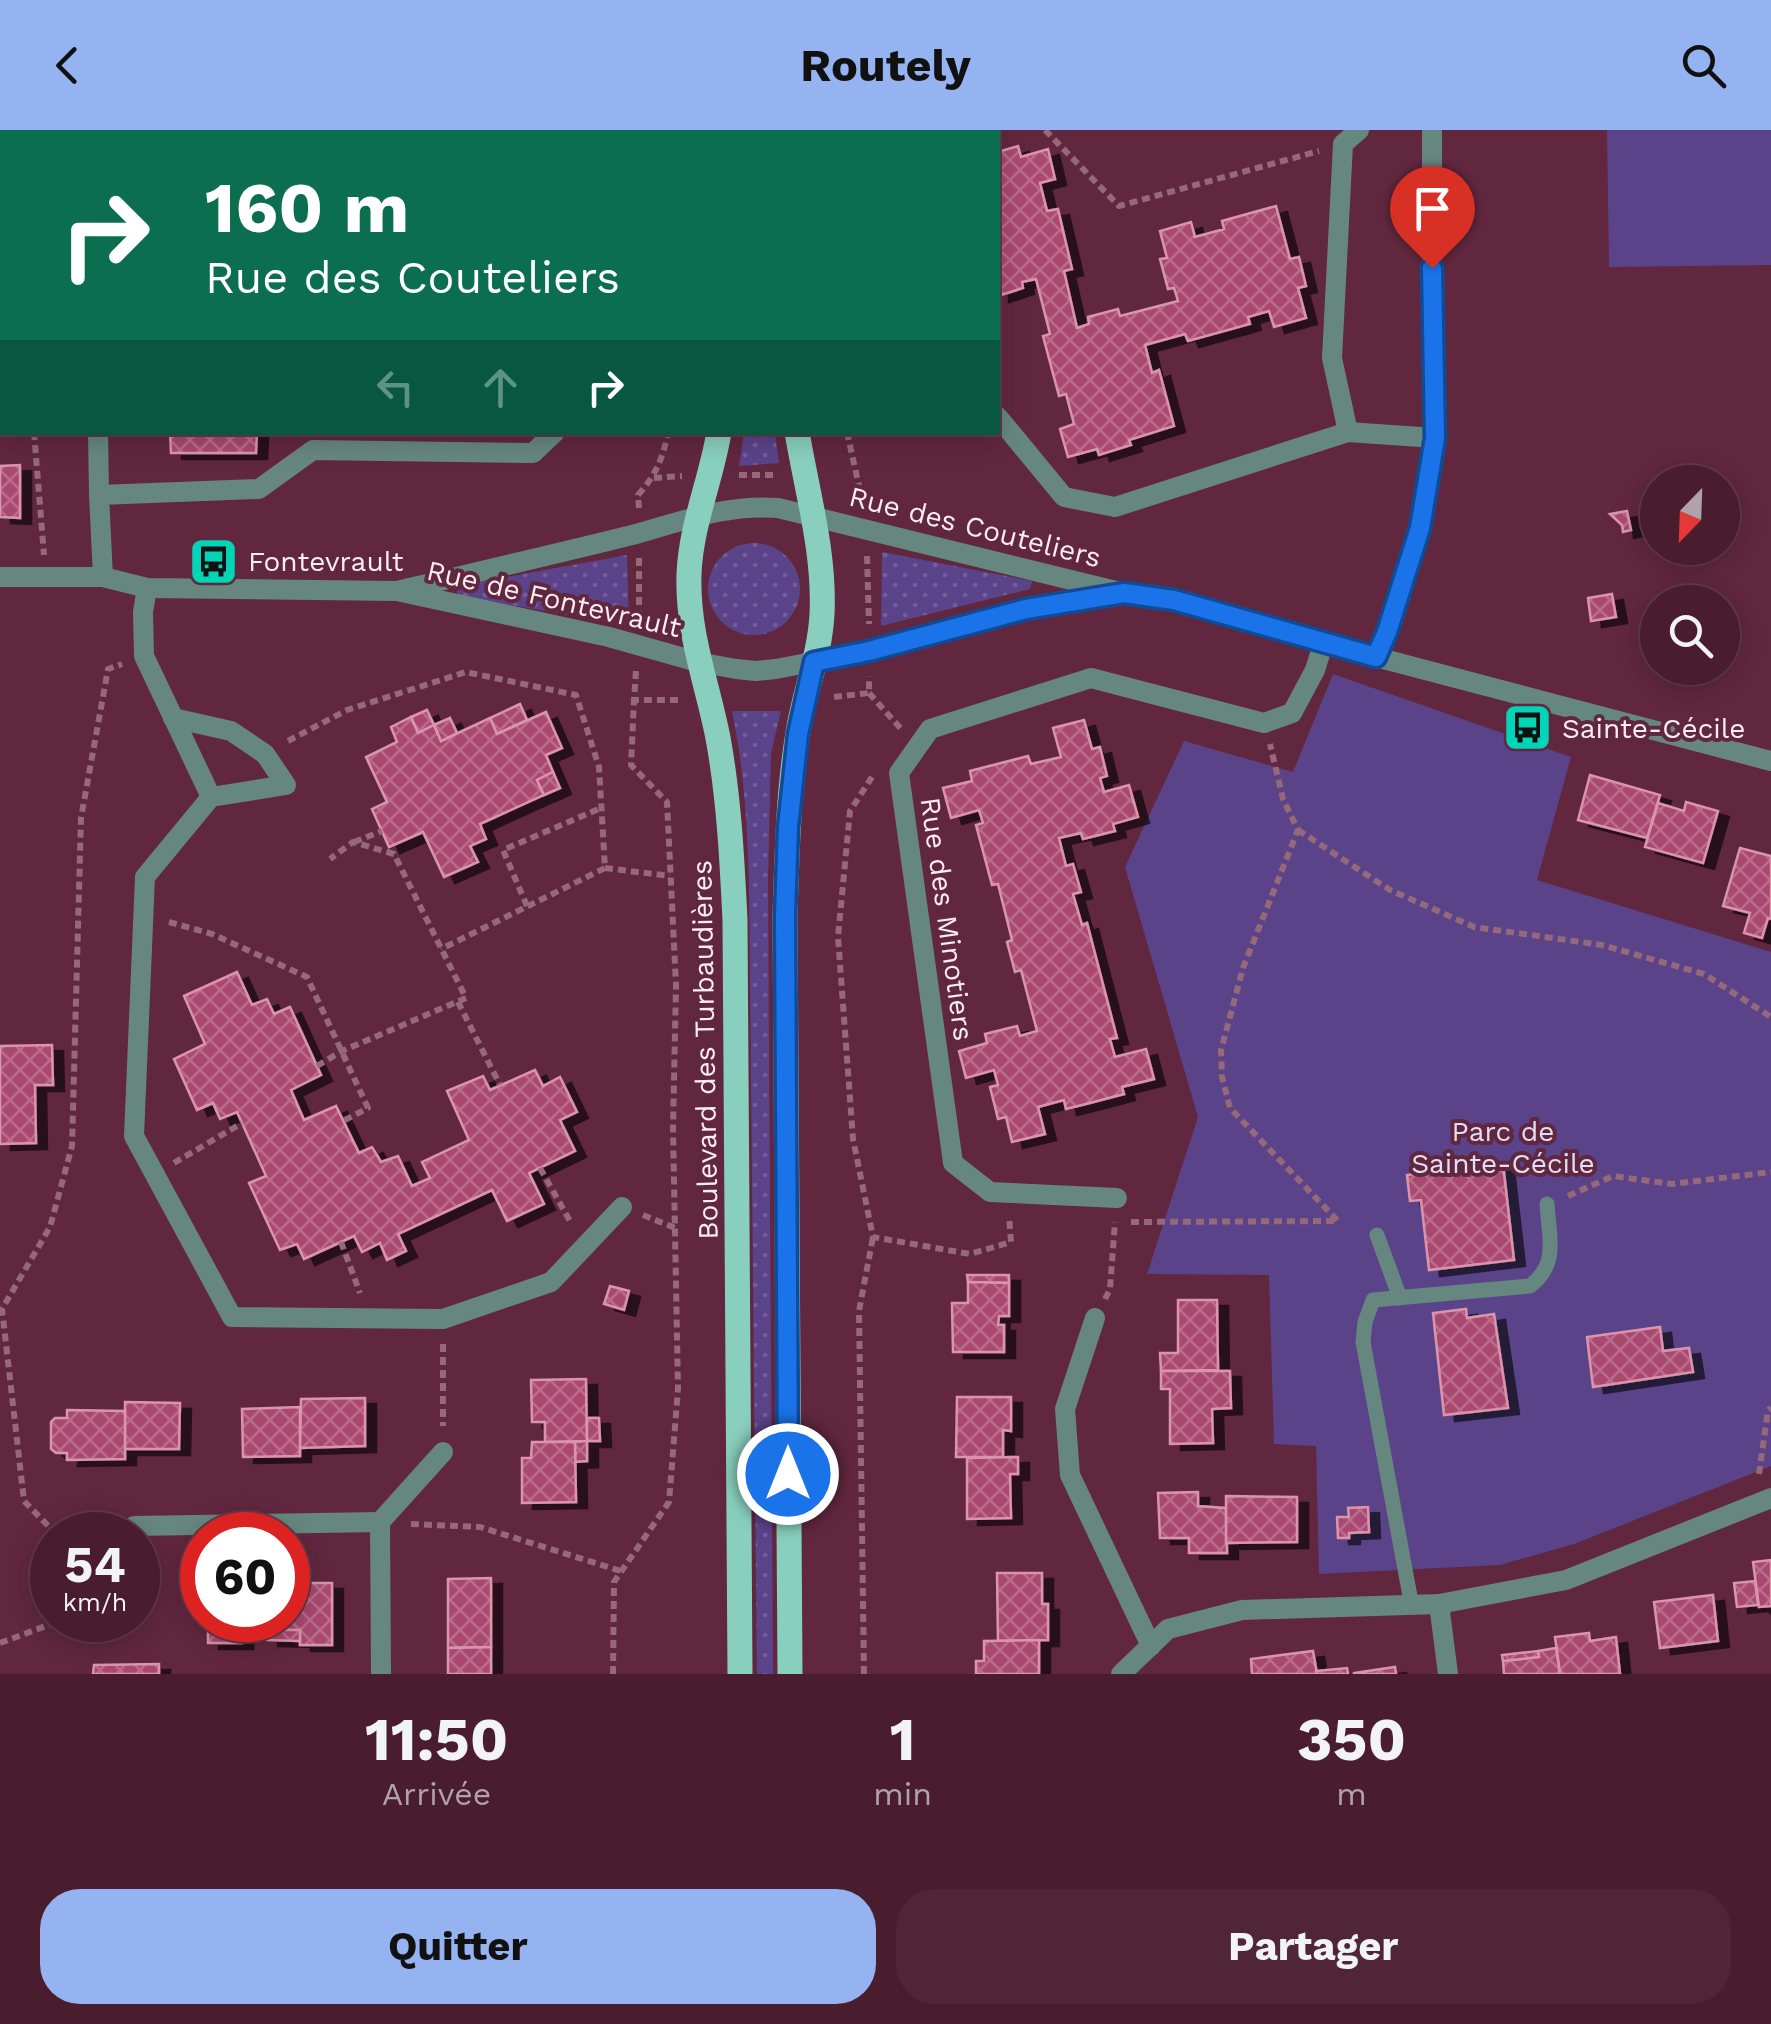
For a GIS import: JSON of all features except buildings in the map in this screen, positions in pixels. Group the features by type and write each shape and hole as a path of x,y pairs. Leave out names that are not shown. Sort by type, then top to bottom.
{"main road":[{"name":"Boulevard des Turbaudières","path":"718,435 696,516 690,551 689,602 698,662 718,738 731,828 736,920 740,1674"},
{"path":"790,1674 785,916 788,827 798,734 822,617 813,515 798,435"}],"street":[{"path":"1376,657 1420,528 1435,438 1432,130"},
{"path":"1348,432 1332,358 1351,137"},
{"path":"1000,419 1064,497 1116,506 1348,432 1435,438"},
{"path":"98,435 103,577"},
{"path":"99,495 260,489 313,450 533,453 552,435"},
{"path":"696,516 758,506 813,515"},
{"name":"Rue des Couteliers","path":"813,515 1124,593 1174,600 1771,762"},
{"name":"Rue de Fontevrault","path":"397,591 696,516"},
{"name":"Rue de Fontevrault","path":"0,577 103,577 146,588 397,591 639,644 698,662"},
{"path":"146,588 144,656 211,797"},
{"name":"Rue des Couteliers","path":"814,662 1026,609 1124,593"},
{"path":"1264,723 1292,712 1315,670 1324,641"},
{"path":"698,662 736,670 814,662"},
{"name":"Rue des Minotiers","path":"1007,1193 990,1192 953,1163 898,773 930,729 1091,678 1264,723"},
{"path":"173,718 231,731 265,754 286,785 211,797 145,877 134,1136 232,1317 443,1318 552,1282 622,1207"},
{"path":"1007,1193 1116,1198"},
{"path":"1095,1318 1065,1409 1070,1476 1151,1646"},
{"path":"381,1674 380,1522 443,1452"},
{"path":"1122,1674 1168,1629 1242,1610 1412,1607 1566,1580 1762,1501"},
{"path":"160,1526 380,1522"},
{"path":"1439,1604 1448,1674"}],"lane":[{"path":"1412,1607 1363,1342 1368,1312 1373,1300 1530,1286 1542,1276 1550,1260 1547,1204"},
{"path":"1377,1235 1400,1298"}],"path":[{"path":"1045,130 1118,206 1351,137"},
{"path":"34,435 45,576"},
{"path":"613,1674 614,1582 670,1502 678,1388 673,1128 676,985 666,802 631,764 639,644 638,495 653,478 667,435"},
{"path":"848,435 867,528 870,694 903,731"},
{"path":"653,478 708,474 856,476"},
{"path":"35,1512 24,1501 2,1309 50,1227 72,1146 80,818 108,670 144,656"},
{"path":"265,754 346,710 466,672 576,695 599,768 605,868"},
{"path":"806,700 870,694"},
{"path":"634,700 709,700"},
{"path":"1264,723 1284,800 1298,830 1390,890 1474,926 1602,944 1704,974 1771,1017"},
{"path":"864,1674 860,1311 873,1237 853,1139 838,937 850,811 882,763"},
{"path":"527,906 503,850 602,808"},
{"path":"1114,1222 1338,1221 1230,1108 1222,1077 1221,1050 1243,968 1298,830"},
{"path":"330,859 353,842 382,831"},
{"path":"317,1066 466,998 394,854 353,842"},
{"path":"441,949 605,868 670,876"},
{"path":"144,914 212,934 308,977 368,1108 343,1120"},
{"path":"458,1002 500,1085"},
{"path":"155,1174 242,1123"},
{"path":"540,1168 584,1248"},
{"path":"1547,1204 1614,1176 1672,1184 1771,1172"},
{"path":"873,1237 970,1254 1011,1242 1007,1193"},
{"path":"1095,1318 1110,1288 1116,1198"},
{"path":"341,1242 370,1318"},
{"path":"443,1318 443,1452"},
{"path":"1762,1501 1771,1408"},
{"path":"380,1522 480,1528 621,1571"},
{"path":"0,1642 30,1631"}],"green space":[{"path":"1607,130 1771,130 1771,265 1609,267"},
{"path":"744,435 775,435 779,463 739,466"},
{"path":"754,543 772,546 787,556 797,571 797,607 787,622 772,632 754,635 736,632 721,622 711,607 708,589 711,571 721,556 736,546"},
{"path":"882,552 1032,581 1030,589 881,626"},
{"path":"627,555 629,625 457,596 457,586"},
{"name":"Parc de Sainte-Cécile","path":"1333,674 1571,757 1537,880 1771,952 1771,1466 1574,1544 1500,1565 1319,1574 1316,1446 1274,1444 1269,1275 1147,1274 1198,1117 1125,867 1184,741 1293,772"},
{"path":"732,711 781,711 771,753 768,881 773,1674 757,1674 749,881 744,796"}],"place":[{"name":"Fontevrault","path":"213,561"},
{"name":"Sainte-Cécile","path":"1527,728"}],"route":[{"path":"788,1474 785,916 788,827 798,734 814,662 1026,609 1124,593 1174,600 1376,657 1420,528 1435,438 1432,268"}]}
